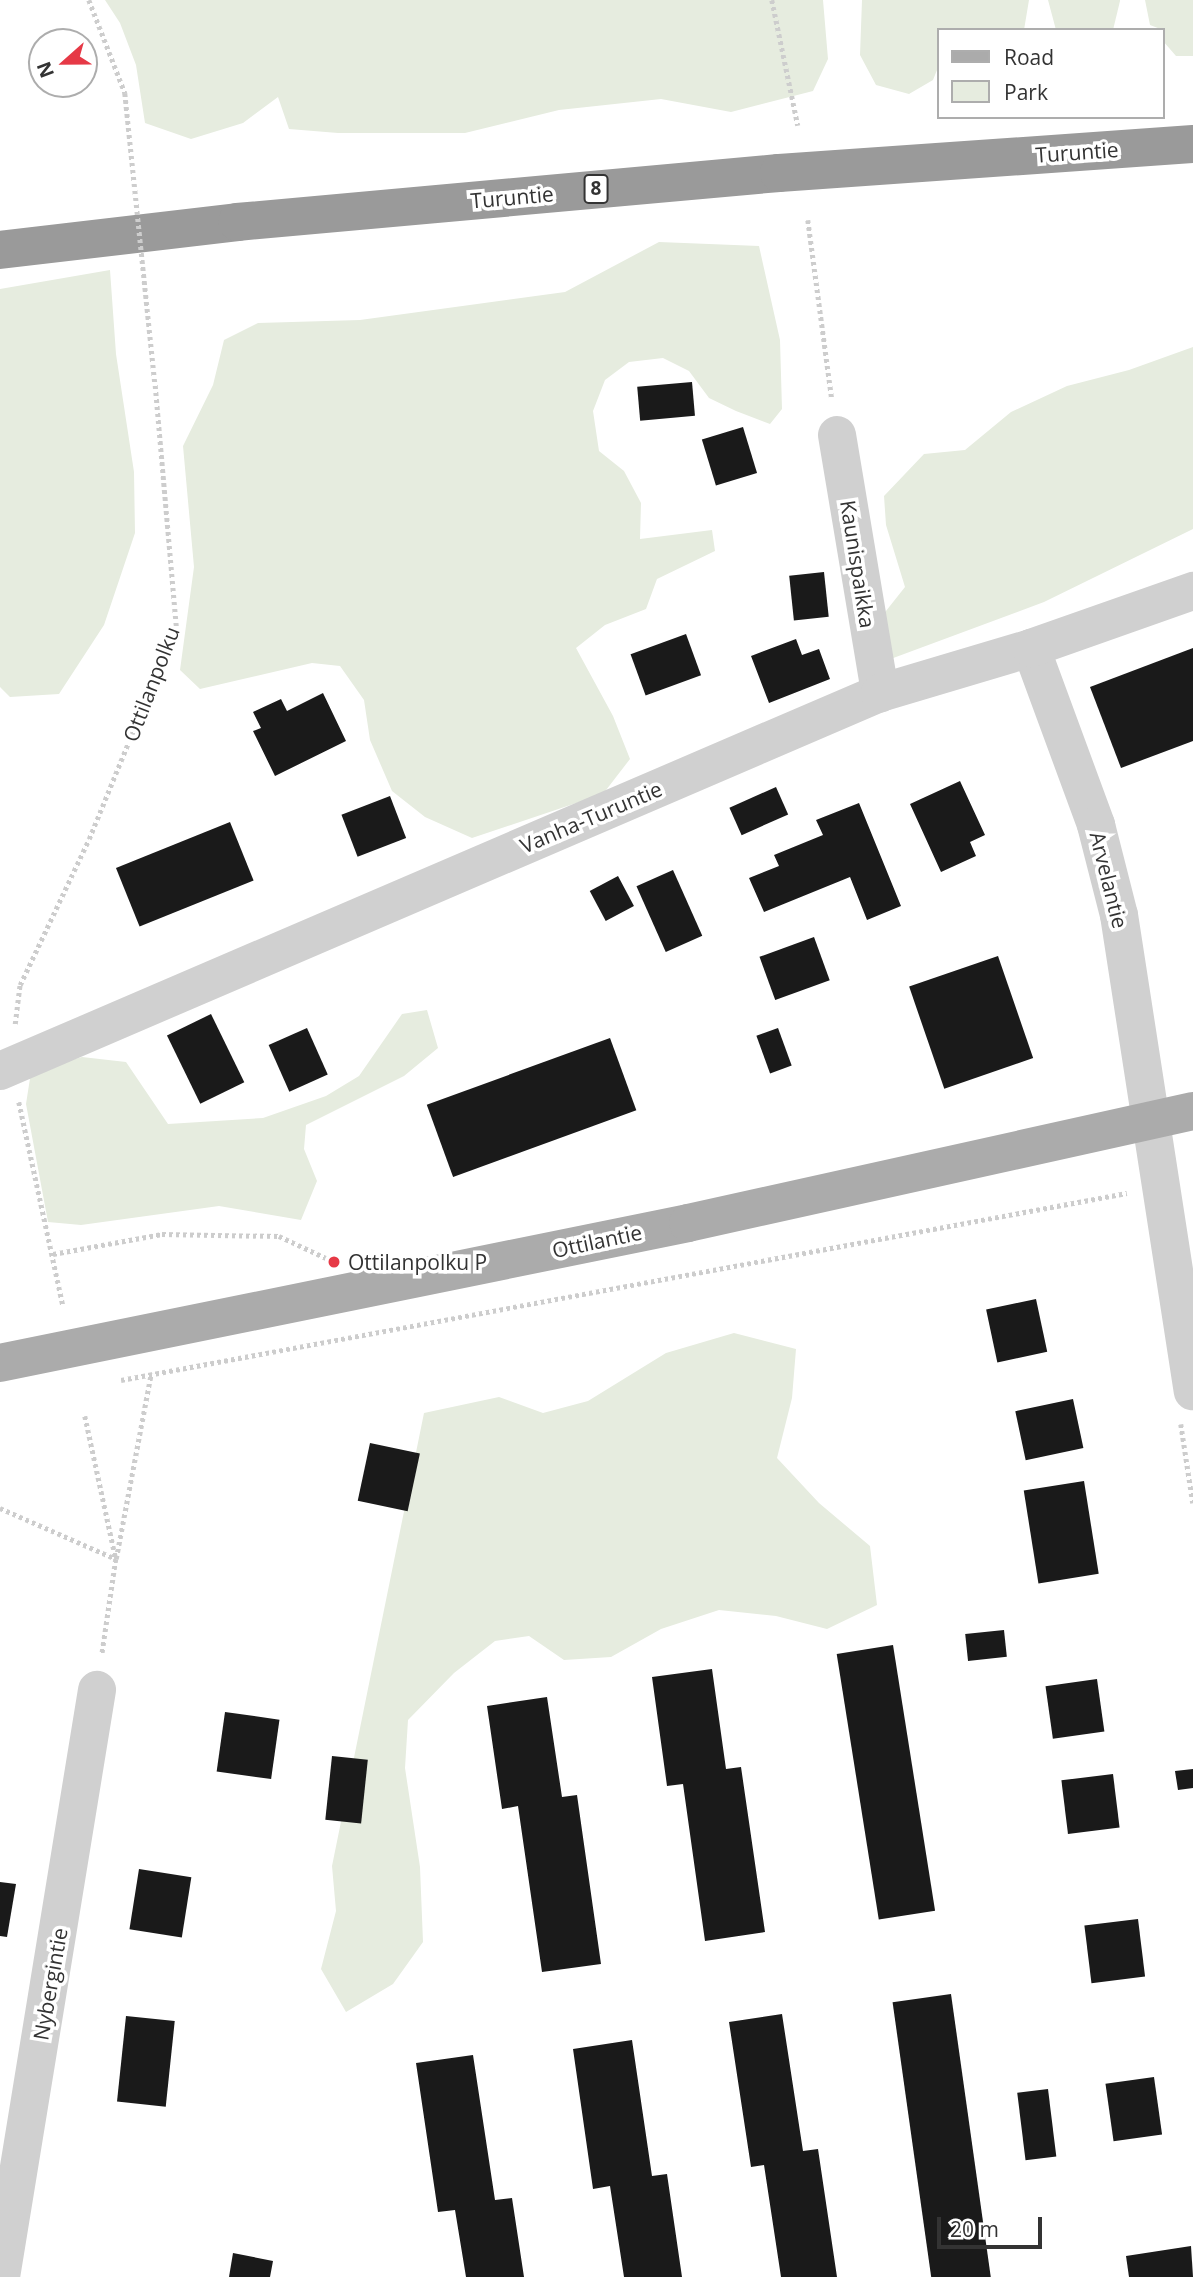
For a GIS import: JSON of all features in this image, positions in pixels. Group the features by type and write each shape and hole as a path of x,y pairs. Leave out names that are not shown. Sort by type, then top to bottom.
{"highway":[{"name":"Turuntie","path":"0,250 237,222 751,175 1193,144"}],"main road":[{"name":"Ottilantie","path":"0,1363 372,1289 1193,1111"}],"street":[{"name":"Kaunispaikka","path":"837,435 880,693"},
{"name":"Vanha-Turuntie","path":"5,1068 880,693 1031,648 1193,591"},
{"name":"Arvelantie","path":"1031,648 1100,838 1119,915 1153,1120 1193,1391"},
{"name":"Nybergintie","path":"1,2277 97,1690"}],"path":[{"name":"Ottilanpolku","path":"63,1306 54,1254 5,1068 20,985 89,839 176,626 155,384 125,93 89,0"},
{"path":"772,0 798,124"},
{"path":"808,220 837,435"},
{"path":"110,1382 1161,1187"},
{"path":"54,1254 162,1234 279,1236 334,1262 372,1289"},
{"path":"97,1690 116,1559 151,1373"},
{"path":"85,1416 116,1559"},
{"path":"0,1508 116,1559"}],"green space":[{"path":"105,0 823,0 828,59 813,91 731,112 661,99 559,110 465,133 338,133 289,129 278,97 243,123 191,139 145,123 136,65 120,23"},
{"path":"862,0 1029,0 1024,28 937,28 937,70 933,80 909,94 876,85 860,55"},
{"path":"1048,0 1120,0 1113,28 1055,28"},
{"path":"1145,0 1193,0 1193,56 1176,56 1165,43 1165,28 1150,25"},
{"path":"659,242 759,246 780,340 782,409 770,424 736,411 709,398 689,371 663,358 629,362 605,380 593,411 599,451 624,471 641,503 640,539 712,530 715,551 657,579 646,609 605,625 576,648 613,716 630,759 603,794 472,838 425,817 392,791 370,740 364,700 340,666 312,663 200,689 180,670 194,567 183,446 213,385 224,340 258,323 360,320 565,292"},
{"path":"110,270 116,354 134,472 135,533 104,625 59,694 10,697 0,687 0,289"},
{"path":"1193,347 1193,529 1044,602 869,667 882,616 905,587 886,525 884,496 924,454 965,450 1011,412 1067,386 1129,370"},
{"path":"427,1010 438,1048 404,1076 306,1125 304,1149 317,1181 301,1220 219,1206 81,1225 48,1222 26,1104 31,1072 82,1057 126,1062 168,1124 263,1118 326,1096 359,1076 402,1014"},
{"path":"734,1333 796,1349 792,1398 777,1458 819,1503 870,1546 877,1605 827,1629 776,1616 719,1610 661,1629 611,1657 564,1660 529,1636 495,1641 454,1673 408,1720 405,1768 420,1867 423,1942 393,1984 346,2012 321,1969 336,1911 332,1866 424,1413 499,1397 543,1413 588,1401 666,1353"}],"building":[{"path":"692,382 695,416 640,421 637,387"},
{"path":"743,427 757,473 716,485 702,440"},
{"path":"824,572 829,617 794,620 789,576"},
{"path":"686,634 701,675 646,696 631,654"},
{"path":"796,639 802,655 819,649 830,679 769,703 751,656"},
{"path":"1193,648 1193,741 1121,768 1090,687"},
{"path":"323,693 346,741 275,776 253,731 261,728 253,712 281,699 287,711"},
{"path":"960,781 985,835 970,842 976,856 941,872 910,804"},
{"path":"776,787 788,814 742,835 729,808"},
{"path":"390,796 406,838 358,857 341,815"},
{"path":"859,803 901,906 867,920 850,877 764,912 749,878 779,866 774,855 823,835 816,820"},
{"path":"230,822 254,880 140,926 116,868"},
{"path":"673,870 702,936 666,952 636,886"},
{"path":"618,876 634,906 606,921 590,891"},
{"path":"814,937 830,980 775,1000 759,957"},
{"path":"998,956 1033,1058 944,1089 909,987"},
{"path":"211,1014 244,1082 200,1104 167,1035"},
{"path":"307,1028 328,1075 289,1092 269,1045"},
{"path":"778,1028 792,1066 770,1073 756,1036"},
{"path":"610,1038 636,1110 453,1177 427,1105"},
{"path":"1036,1299 1047,1352 997,1362 986,1310"},
{"path":"1073,1399 1083,1448 1026,1460 1015,1411"},
{"path":"370,1443 420,1454 408,1511 358,1501"},
{"path":"1084,1481 1099,1574 1038,1583 1024,1491"},
{"path":"1004,1630 1007,1657 968,1661 965,1634"},
{"path":"893,1645 935,1911 879,1920 837,1654"},
{"path":"712,1669 726,1769 741,1767 765,1932 705,1941 683,1784 667,1786 652,1677"},
{"path":"1097,1679 1104,1731 1053,1739 1046,1686"},
{"path":"547,1697 562,1797 577,1795 601,1964 542,1972 518,1806 502,1809 487,1706"},
{"path":"225,1712 279,1720 271,1779 217,1771"},
{"path":"332,1756 368,1760 361,1823 325,1820"},
{"path":"1193,1769 1193,1788 1178,1790 1175,1771"},
{"path":"1113,1774 1120,1828 1068,1834 1061,1780"},
{"path":"139,1869 191,1877 182,1938 129,1929"},
{"path":"0,1882 16,1884 7,1937 0,1936"},
{"path":"1138,1919 1145,1977 1091,1983 1084,1926"},
{"path":"951,1994 991,2277 931,2277 893,2002"},
{"path":"782,2014 803,2151 818,2149 837,2277 781,2277 764,2165 751,2167 729,2022"},
{"path":"126,2016 175,2021 166,2107 117,2102"},
{"path":"632,2040 652,2176 667,2174 682,2277 624,2277 610,2186 593,2189 573,2049"},
{"path":"473,2055 495,2200 512,2198 524,2277 466,2277 455,2210 438,2212 416,2063"},
{"path":"1154,2077 1162,2134 1114,2141 1105,2084"},
{"path":"1048,2089 1056,2156 1026,2160 1017,2093"},
{"path":"1191,2246 1193,2277 1129,2277 1126,2256"},
{"path":"233,2253 273,2261 270,2277 229,2277"}],"place":[{"name":"Ottilanpolku P","path":"334,1262"}]}
